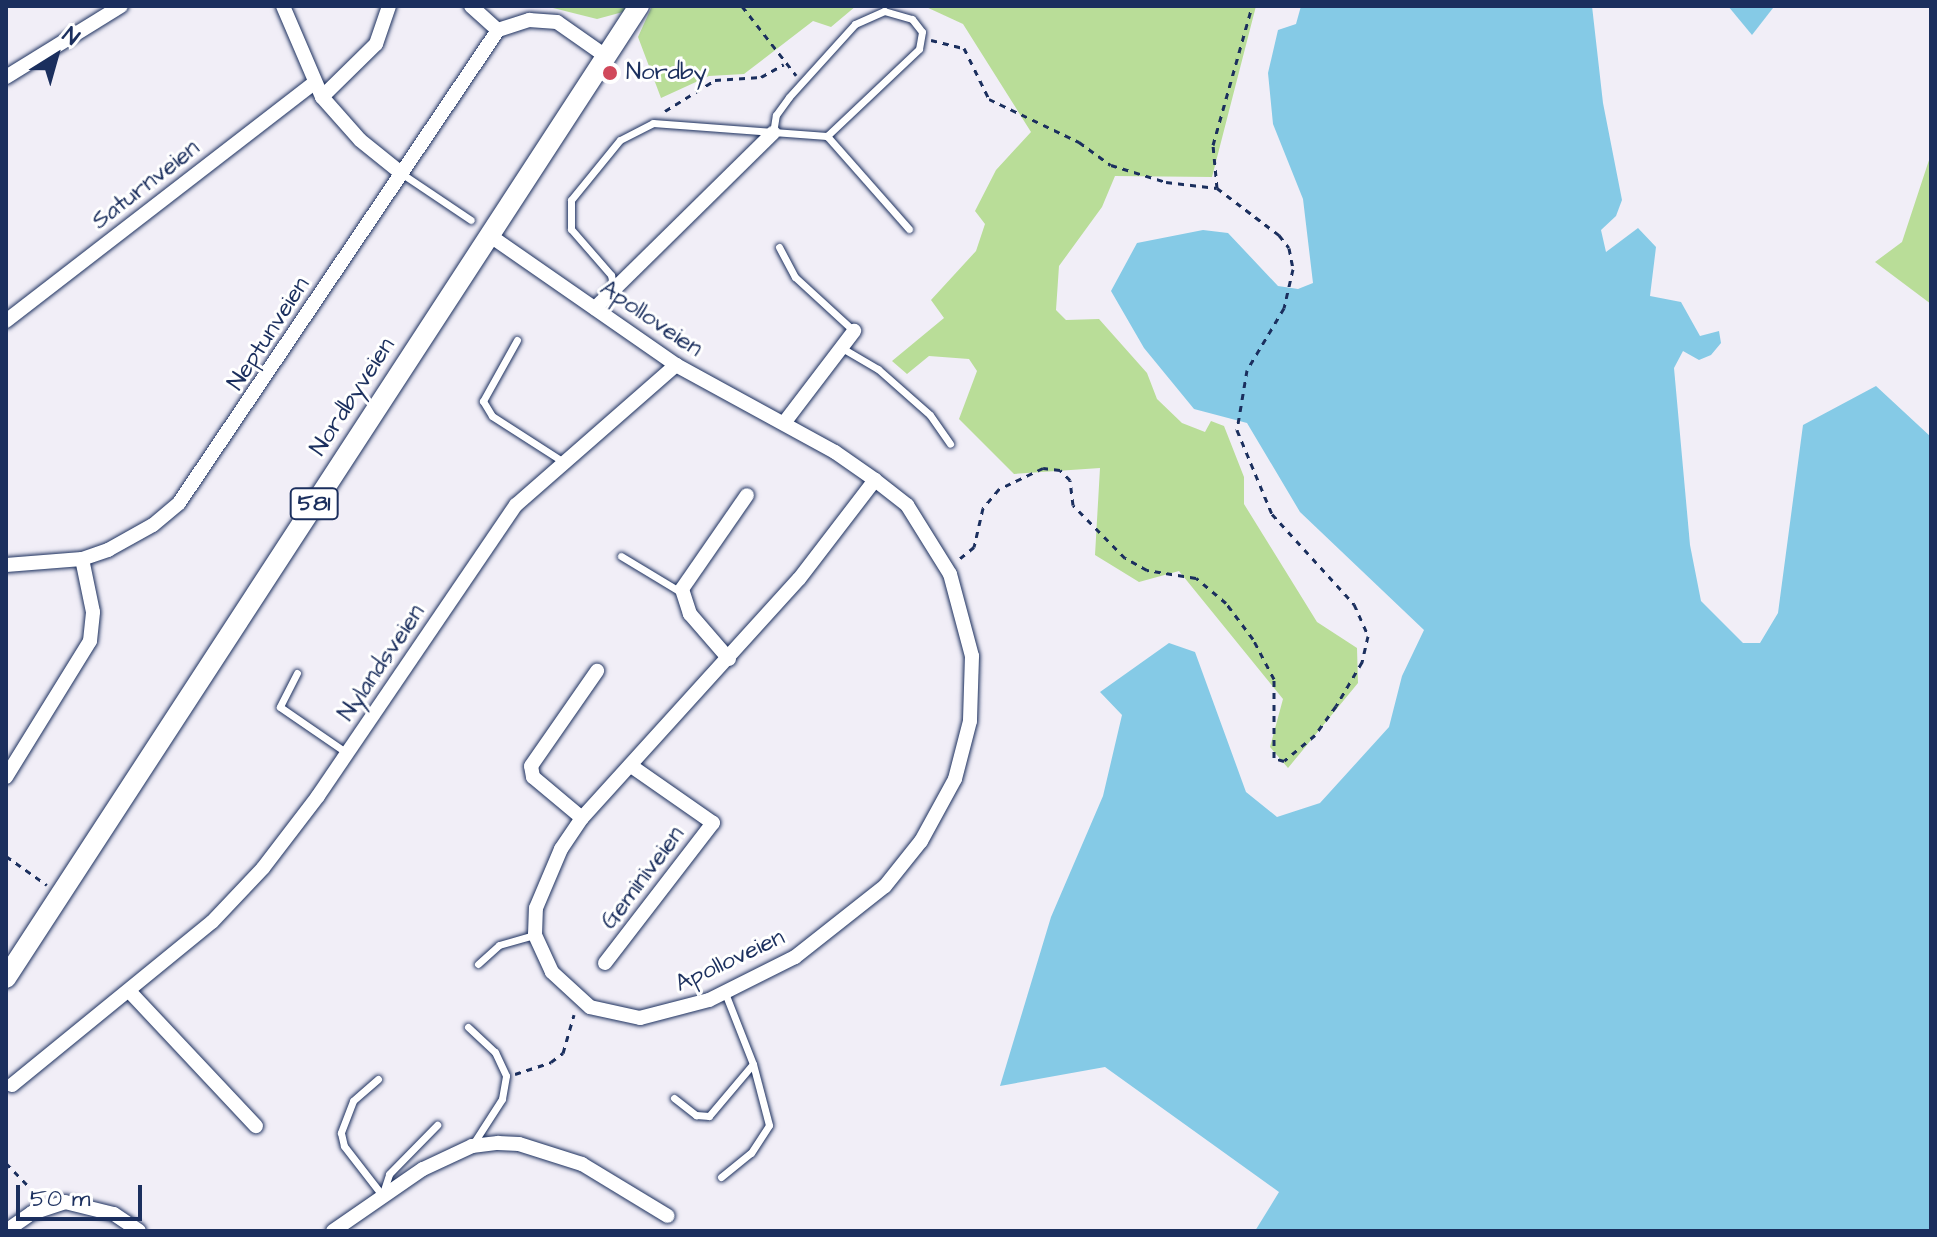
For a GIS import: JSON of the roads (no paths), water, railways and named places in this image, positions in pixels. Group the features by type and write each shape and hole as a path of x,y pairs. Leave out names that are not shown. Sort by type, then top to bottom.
{"main road":[{"name":"Nordbyveien","path":"6,978 639,6"}],"street":[{"path":"6,77 121,6"},
{"path":"283,6 318,91 360,140 401,173"},
{"name":"Saturnveien","path":"6,321 318,91 376,44 389,6"},
{"path":"471,6 498,30 529,20 557,22 607,57"},
{"name":"Neptunveien","path":"6,565 82,559 137,536 190,490 498,30"},
{"path":"595,308 613,286 636,272 773,133"},
{"name":"Apolloveien","path":"489,235 676,365 784,423 875,480 918,517 945,564 963,612 974,675 965,746 945,801 901,870 869,900 795,957 725,993 640,1018 610,1015 579,1000 552,972 535,935"},
{"path":"784,423 854,331"},
{"name":"Nylandsveien","path":"9,1083 130,992 212,922 263,868 347,753 503,521 562,461 676,365"},
{"path":"535,935 536,908 549,874 582,818 799,579 875,480"},
{"path":"729,659 690,614 682,593 747,495"},
{"path":"6,777 90,641 93,612 82,559"},
{"path":"582,818 533,777 531,766 597,671"},
{"name":"Geminiveien","path":"605,963 713,823 630,765"},
{"path":"130,992 256,1126"},
{"path":"333,1231 382,1195 472,1146 519,1144 582,1164 668,1216"},
{"path":"6,1231 46,1206 81,1203 114,1214 139,1231"}],"lane":[{"path":"773,133 776,115 803,81 871,13 906,15 919,25 923,38 919,49 827,136"},
{"path":"613,286 611,275 571,229 571,200 620,140 653,123 731,125 773,133 827,136 909,229"},
{"path":"401,173 471,220"},
{"path":"779,247 795,277 854,331"},
{"path":"517,340 483,401 492,416 562,461"},
{"path":"842,348 878,369 930,415 950,444"},
{"path":"621,556 682,593"},
{"path":"297,673 280,707 347,753"},
{"path":"478,964 499,945 535,935"},
{"path":"721,1177 751,1153 767,1132 753,1064 725,993"},
{"path":"468,1027 495,1052 506,1076 502,1099 472,1146"},
{"path":"674,1098 696,1115 709,1116 753,1064"},
{"path":"378,1079 353,1101 341,1133 344,1146 382,1195"},
{"path":"382,1195 389,1174 437,1125"}],"water":[{"path":"1301,6 1592,6 1603,103 1622,200 1616,216 1601,230 1606,252 1638,228 1656,247 1650,296 1681,302 1700,336 1719,331 1721,343 1711,355 1699,360 1683,351 1674,368 1690,545 1701,601 1743,643 1760,643 1778,613 1803,425 1876,386 1931,437 1931,1231 1255,1231 1279,1192 1105,1067 1000,1086 1051,917 1103,796 1122,715 1100,692 1169,643 1195,652 1246,792 1277,817 1320,803 1389,727 1402,676 1424,630 1300,512 1247,423 1194,409 1144,348 1111,291 1137,243 1203,230 1228,233 1278,286 1298,289 1313,283 1303,199 1273,124 1268,73 1278,30 1296,24"},
{"path":"1728,6 1772,6 1773,8 1752,35"}],"place":[{"name":"Nordby","path":"610,73"}]}
